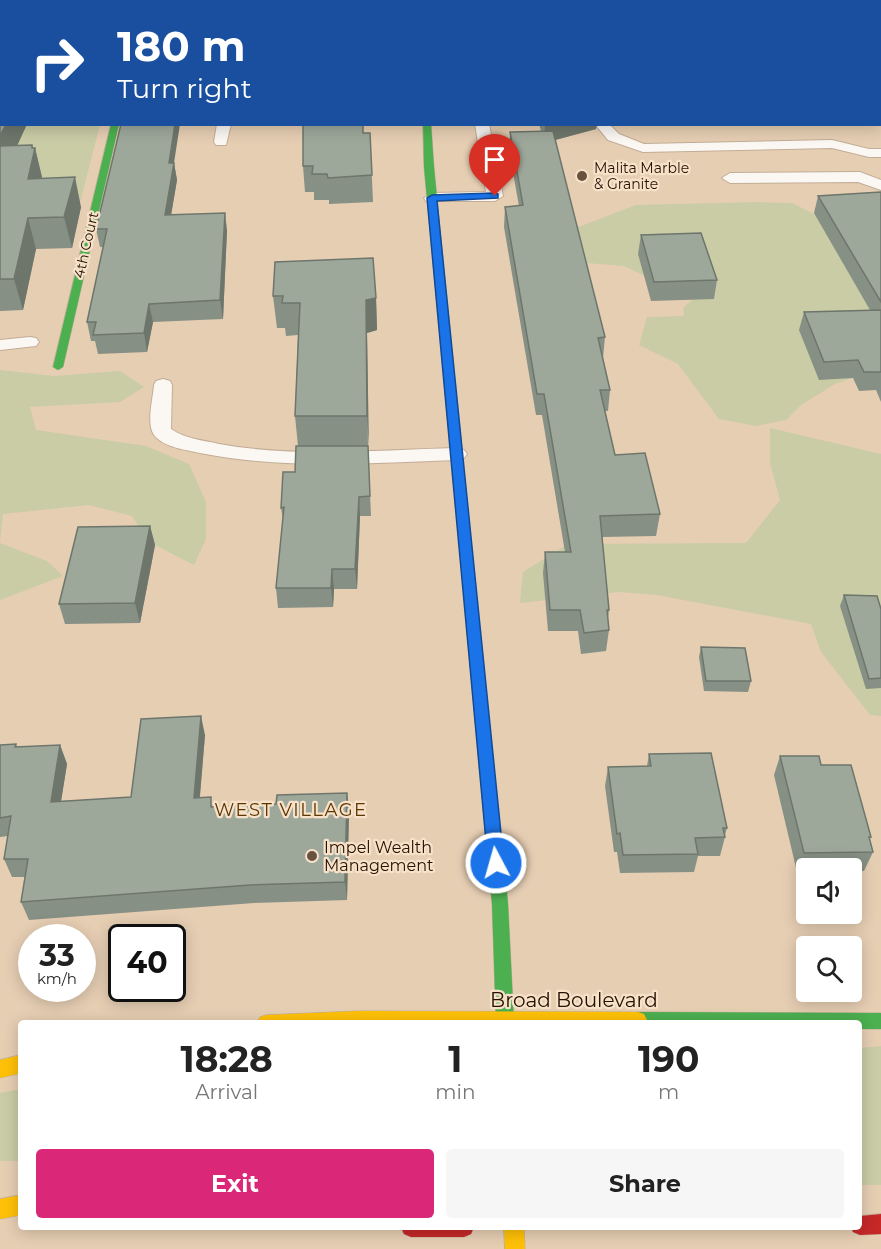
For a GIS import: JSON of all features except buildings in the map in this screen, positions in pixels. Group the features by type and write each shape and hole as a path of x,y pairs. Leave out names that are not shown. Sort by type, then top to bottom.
{"street":[{"name":"4th Court","path":"58,367 115,126"},
{"path":"427,126 432,198 500,904 504,1020"},
{"name":"Broad Boulevard","path":"336,1020 407,1020"},
{"name":"Broad Boulevard","path":"862,1022 881,1021"},
{"path":"0,1069 18,1065"},
{"path":"0,1209 18,1206"},
{"path":"862,1225 881,1224"},
{"path":"514,1230 515,1249"}],"lane":[{"path":"221,142 224,126"},
{"path":"432,198 495,196 482,126"},
{"path":"603,126 604,130 616,138 643,148 832,144 868,153 881,153"},
{"path":"730,178 860,177 881,185"},
{"path":"0,345 30,342"},
{"path":"163,385 160,423 162,432 168,437 185,443 236,454 297,459 457,454"}],"green space":[{"path":"26,126 100,126 79,206 45,207 0,160"},
{"path":"792,203 818,216 874,281 871,371 835,384 801,405 786,420 756,426 719,419 678,364 639,345 647,317 684,316 683,308 693,299 624,266 574,262 576,228 636,205"},
{"path":"0,370 54,376 120,371 144,387 120,402 30,407 36,430 146,446 189,464 206,502 206,539 194,565 149,542 132,516 89,505 3,514 0,542"},
{"path":"770,428 881,454 881,716 870,715 821,652 811,624 657,595 619,592 520,603 523,572 568,544 746,543 780,500 770,463"},
{"path":"0,543 47,561 63,576 0,600"},
{"path":"881,1046 881,1185 862,1185 862,1048"},
{"path":"18,1090 18,1161 0,1161 0,1093"}],"traffic: fast":[{"path":"58,367 115,126"},
{"path":"427,126 429,167 467,562"},
{"path":"481,709 500,904 505,1020"},
{"path":"862,1021 881,1021"}],"traffic: slow":[{"path":"336,1020 638,1020"},
{"path":"0,1069 18,1065"},
{"path":"0,1209 18,1206"},
{"path":"514,1230 515,1249"}],"traffic: jam":[{"path":"467,562 481,709"},
{"path":"862,1225 881,1224"}],"place":[{"name":"Malita Marble & Granite","path":"582,176"},
{"name":"Impel Wealth Management","path":"312,856"}],"district":[{"name":"WEST VILLAGE","path":"291,810"}],"route":[{"path":"495,196 432,198 496,863"}]}
